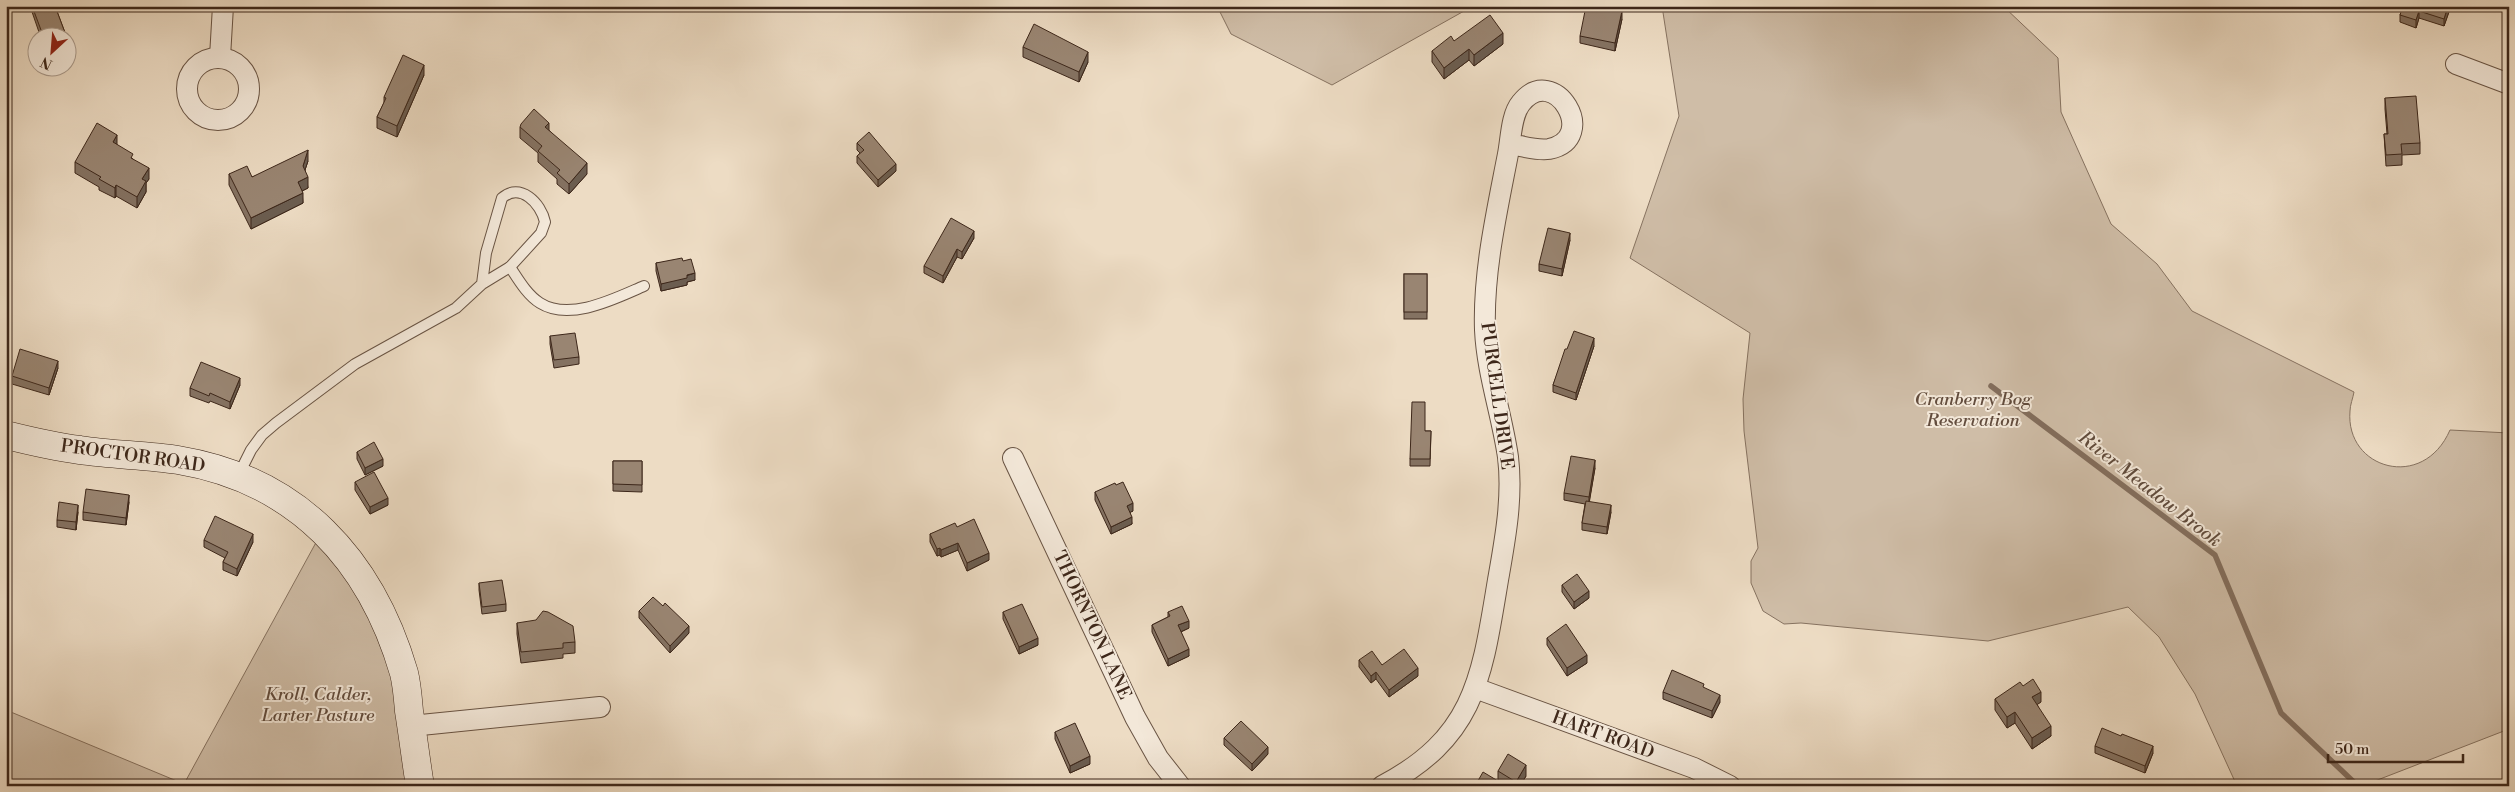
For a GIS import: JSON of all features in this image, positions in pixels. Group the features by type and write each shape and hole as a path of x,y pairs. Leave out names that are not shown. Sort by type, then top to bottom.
{"main road":[{"name":"PROCTOR ROAD","path":"6,435 80,450 178,460 222,470 262,487 298,509 330,537 356,568 377,604 404,675 420,786"}],"street":[{"path":"220,57 223,6"},
{"path":"2456,64 2509,84"},
{"name":"PURCELL DRIVE","path":"1382,786 1410,771 1440,746 1463,714 1475,688 1489,634 1505,538 1508,500 1508,456 1487,354 1485,325 1489,273 1510,144"},
{"name":"THORNTON LANE","path":"1014,458 1136,717 1158,758 1180,786"},
{"name":"HART ROAD","path":"1475,688 1694,768 1730,786"},
{"path":"411,726 600,706"}],"lane":[{"path":"238,477 251,450 262,435 276,423 355,364 456,308 482,284 510,267 541,233 545,222 538,206 528,196 519,192 508,192 502,198 486,253 482,284"},
{"path":"510,267 527,292 539,303 563,310 596,304 644,286"}],"green space":[{"path":"1217,6 1473,6 1332,85 1231,34"},
{"name":"Cranberry Bog Reservation","path":"1662,6 2003,6 2058,58 2061,112 2111,224 2157,264 2192,311 2354,392 2350,409 2352,431 2360,447 2372,459 2388,466 2405,467 2422,461 2438,449 2450,430 2509,433 2509,729 2362,786 2237,786 2195,694 2159,637 2128,607 1988,641 1801,623 1784,624 1763,611 1751,583 1751,561 1758,548 1744,431 1743,399 1750,333 1630,258 1679,116"},
{"name":"Kroll, Calder, Larter Pasture","path":"319,537 372,618 397,681 411,786 6,786 6,710 184,784"}],"building":[{"path":"32,6 55,6 63,28 40,28"},
{"path":"1586,6 1598,6 1622,11 1615,43 1580,36"},
{"path":"2403,6 2448,6 2444,19 2419,11 2416,20 2400,15"},
{"path":"1490,15 1503,33 1474,55 1469,49 1444,68 1432,51 1451,36 1454,41"},
{"path":"1034,24 1088,52 1079,72 1023,47"},
{"path":"403,55 424,65 397,126 377,117"},
{"path":"2416,96 2420,143 2401,144 2402,154 2386,155 2384,134 2388,134 2385,98"},
{"path":"534,109 549,123 545,127 587,163 569,184 557,173 560,170 538,151 542,146 520,127"},
{"path":"97,123 117,135 113,142 133,154 131,158 149,168 142,179 146,181 137,197 116,185 115,188 99,179 101,177 75,162"},
{"path":"869,132 896,164 878,180 857,156 864,150 857,143"},
{"path":"308,150 303,166 308,177 298,182 303,193 251,218 229,174 247,166 252,177"},
{"path":"951,218 974,231 962,252 957,249 943,276 924,266"},
{"path":"1548,228 1570,233 1562,269 1539,264"},
{"path":"682,258 683,261 691,259 695,273 687,275 687,278 661,284 656,263"},
{"path":"1404,274 1427,274 1427,312 1404,312"},
{"path":"1574,331 1594,338 1576,393 1553,385 1565,349 1567,349"},
{"path":"575,333 579,357 554,360 550,336"},
{"path":"20,349 58,361 49,388 12,376"},
{"path":"201,362 240,378 230,402 210,393 209,396 190,388"},
{"path":"1412,402 1425,402 1425,431 1431,431 1430,459 1410,459"},
{"path":"374,442 383,459 365,468 357,452"},
{"path":"1571,456 1595,460 1589,497 1564,493"},
{"path":"613,461 642,461 642,485 613,484"},
{"path":"374,472 388,498 370,507 355,482"},
{"path":"1123,482 1133,503 1127,506 1132,517 1111,527 1095,492 1115,483 1116,485"},
{"path":"86,489 129,495 126,518 83,512"},
{"path":"1586,501 1611,505 1607,527 1582,523"},
{"path":"59,502 78,505 76,522 57,520"},
{"path":"215,516 253,534 237,569 223,562 228,552 204,540"},
{"path":"974,519 989,553 967,563 958,543 941,550 940,548 937,549 930,534 955,523 957,527"},
{"path":"1577,574 1589,591 1574,602 1562,585"},
{"path":"502,580 506,604 482,607 479,583"},
{"path":"653,597 663,606 665,603 689,626 670,646 639,611"},
{"path":"1022,604 1038,638 1019,647 1003,612"},
{"path":"1182,606 1189,621 1178,625 1189,649 1168,659 1152,625 1170,616 1168,612"},
{"path":"543,611 573,626 575,642 563,643 563,648 521,652 517,623 536,620"},
{"path":"1566,624 1587,655 1567,668 1547,638"},
{"path":"1404,649 1418,668 1389,690 1376,672 1371,676 1359,660 1372,651 1382,665"},
{"path":"1672,670 1704,684 1703,687 1720,695 1712,711 1663,692"},
{"path":"2033,679 2041,692 2032,697 2051,726 2032,738 2015,712 2007,717 1995,699 2020,682 2023,686"},
{"path":"1241,721 1268,747 1252,764 1224,738"},
{"path":"1075,723 1090,756 1070,766 1055,732"},
{"path":"2102,728 2153,746 2145,766 2095,746"},
{"path":"1508,754 1526,765 1516,782 1498,771"},
{"path":"1483,772 1503,784 1502,786 1475,786"}],"waterway":[{"name":"River Meadow Brook","path":"1991,386 2215,555 2281,713 2358,786"},
{"name":"River Meadow Brook","path":"2498,786 2509,779"}]}
